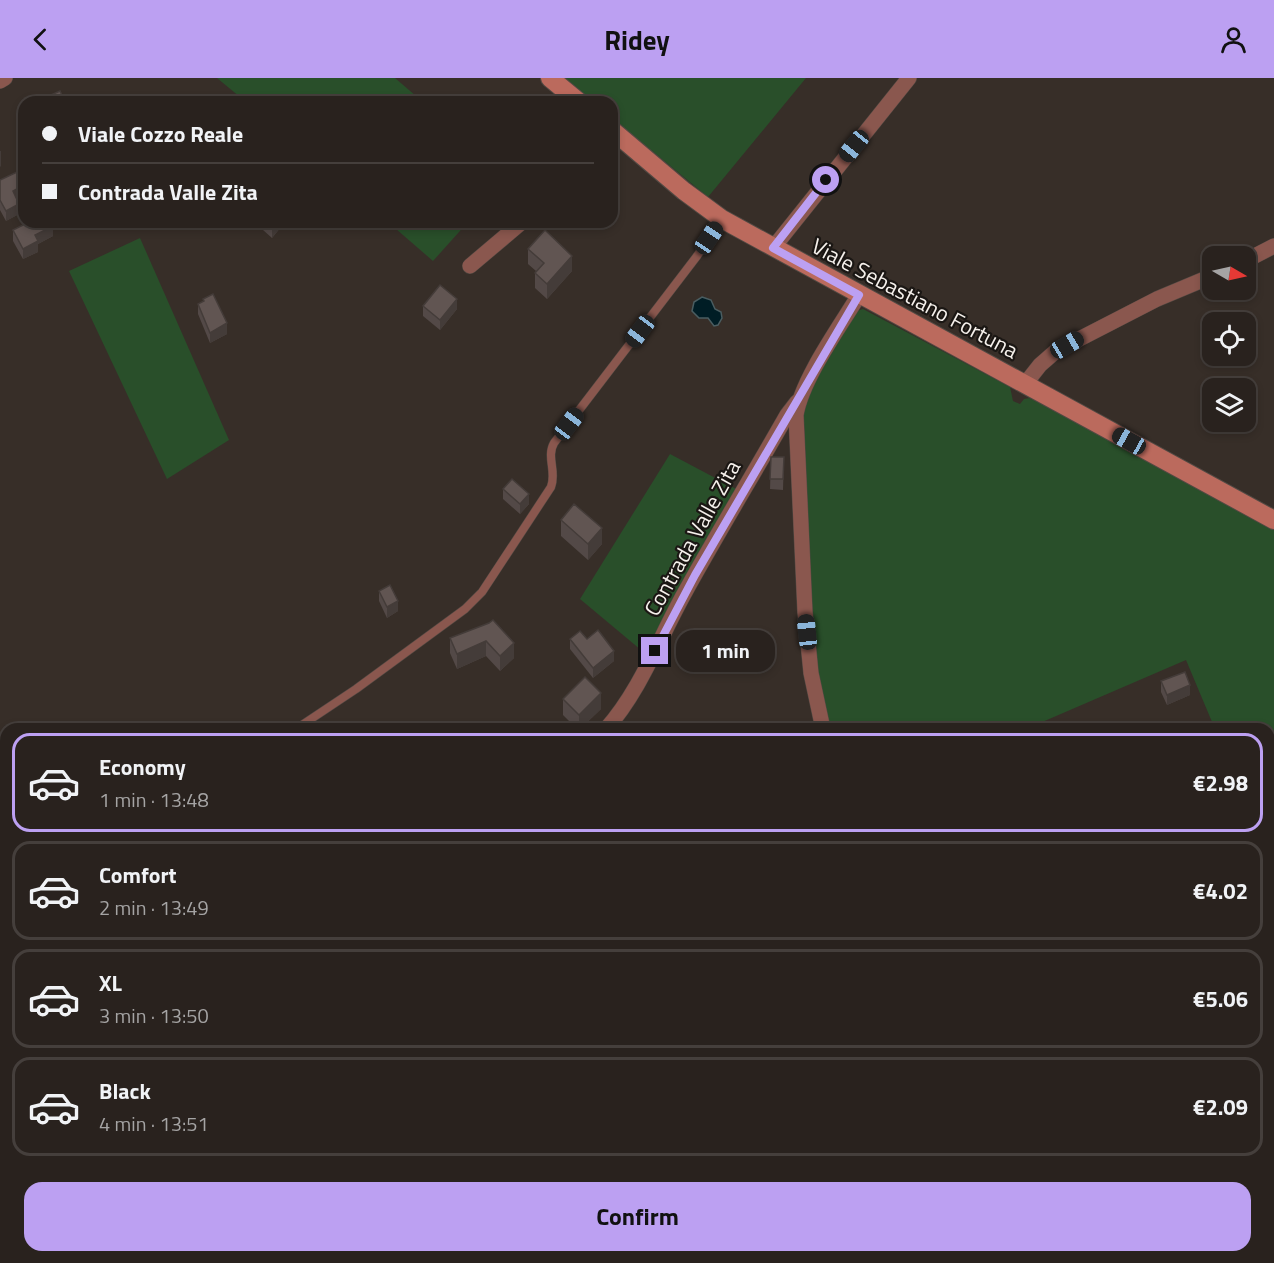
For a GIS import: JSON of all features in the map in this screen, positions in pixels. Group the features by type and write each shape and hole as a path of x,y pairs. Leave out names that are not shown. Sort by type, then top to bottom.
{"street":[{"path":"0,81 5,78"},
{"path":"550,78 572,96"},
{"path":"773,248 909,78"},
{"name":"Viale Sebastiano Fortuna","path":"618,140 722,219 1274,520"},
{"path":"470,266 515,228"},
{"path":"1256,255 1274,246"},
{"path":"1025,384 1040,365 1070,342 1157,299 1202,280"},
{"name":"Contrada Valle Zita","path":"611,723 645,669 689,585 787,415 799,399 859,295"},
{"name":"Contrada Valle Zita","path":"799,399 796,415 805,612 811,673 822,723"}],"lane":[{"path":"305,723 420,643 465,609 482,592 551,487 554,474 550,457 554,443 697,256 722,219"}],"green space":[{"path":"217,78 395,78 416,96 239,96"},
{"path":"563,78 806,78 708,197 618,123 618,96 586,96"},
{"path":"395,228 463,228 433,261"},
{"path":"140,238 229,440 167,479 69,271"},
{"path":"863,309 1010,387 1013,401 1020,404 1024,399 1030,398 1274,529 1274,723 1212,723 1186,660 1040,723 826,723 815,674 803,401 857,311"},
{"path":"670,454 738,490 647,655 580,599"}],"water":[{"path":"702,297 711,300 715,309 721,312 722,318 718,325 714,326 708,318 699,318 692,311 694,302"}],"building":[{"path":"60,91 62,96 49,96"},
{"path":"17,172 18,174 18,188 13,191 18,205 6,211 0,200 0,180"},
{"path":"18,228 49,228 35,235 38,241 23,249 13,230"},
{"path":"545,230 572,256 547,284 535,273 544,263 528,249"},
{"path":"440,285 457,299 440,320 423,306"},
{"path":"213,294 227,323 210,333 198,304"},
{"path":"771,457 784,457 783,479 770,479"},
{"path":"512,479 529,494 520,504 503,489"},
{"path":"574,504 602,528 588,544 561,520"},
{"path":"390,585 398,601 387,607 379,591"},
{"path":"493,620 514,643 500,656 486,641 457,654 450,638"},
{"path":"598,630 614,651 593,668 570,639 580,631 587,639"},
{"path":"1185,672 1190,685 1167,695 1161,681"},
{"path":"585,677 601,693 579,715 563,699"}],"route":[{"path":"655,651 683,595 859,295 773,248 826,180"}]}
